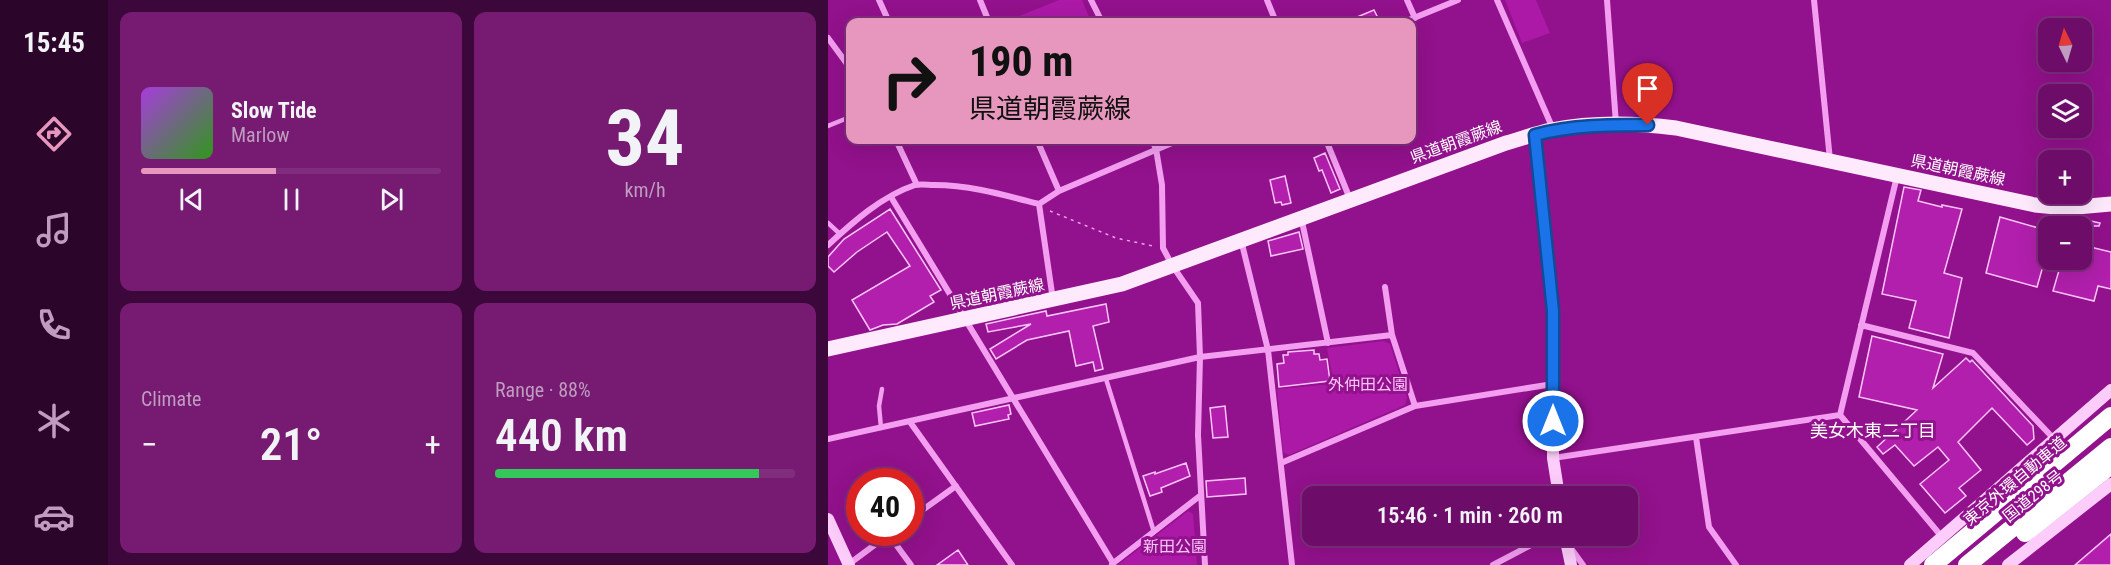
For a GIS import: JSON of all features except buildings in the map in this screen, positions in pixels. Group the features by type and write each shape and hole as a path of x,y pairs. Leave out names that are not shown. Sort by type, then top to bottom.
{"highway":[{"path":"1983,522 2062,439 2111,404"},
{"name":"国道298号","path":"1932,565 2111,416"},
{"name":"東京外環自動車道","path":"1945,565 2111,427"},
{"name":"東京外環自動車道","path":"1967,565 2111,447"},
{"name":"国道298号","path":"1981,565 2111,457"},
{"path":"1981,565 2111,465"}],"main road":[{"name":"県道朝霞蕨線","path":"828,349 1122,284 1506,143 1553,130 1616,124 1676,128 2054,207 2111,204"}],"street":[{"path":"879,0 887,18"},
{"path":"980,0 987,18"},
{"path":"1091,0 1100,18"},
{"path":"1267,0 1274,18"},
{"path":"1407,0 1415,18 1458,0"},
{"path":"1497,0 1553,130"},
{"path":"1607,0 1616,124"},
{"path":"1814,0 1830,161"},
{"path":"828,38 846,63"},
{"path":"1535,135 1553,311 1553,458 1557,486"},
{"path":"898,144 917,185"},
{"path":"1039,144 1059,191"},
{"path":"1154,144 1162,185 1163,248 1198,303 1200,357 1198,435 1205,565"},
{"path":"1039,206 1059,191 1169,144"},
{"path":"1328,144 1351,200"},
{"path":"1840,415 1897,175"},
{"path":"828,246 860,217 891,197 917,185 957,185 1039,206"},
{"path":"891,197 1112,564 1201,495"},
{"path":"1039,206 1053,300"},
{"path":"1301,217 1328,343"},
{"path":"1241,239 1268,350 1292,565"},
{"path":"1385,287 1392,336 1415,406"},
{"path":"1861,325 1973,353 2062,439"},
{"path":"828,439 1200,357 1392,336"},
{"path":"1281,463 1415,406 1553,384"},
{"path":"1910,565 2062,439 2111,390"},
{"path":"1553,458 1840,415"},
{"path":"1840,415 1942,537"},
{"path":"910,422 1012,565"},
{"path":"1696,437 1709,527 1736,565"},
{"path":"2008,565 2111,484"},
{"path":"924,509 956,486"},
{"path":"828,519 849,565 874,546"},
{"path":"898,546 911,565"},
{"path":"1493,565 1529,546"},
{"path":"1567,546 1571,565"},
{"path":"1571,546 1583,565"}],"lane":[{"path":"828,126 846,119"},
{"path":"828,223 840,234"},
{"path":"1106,379 1154,532"},
{"path":"881,428 879,406 882,388"}],"path":[{"path":"1039,206 1116,238 1163,248"}],"green space":[{"path":"1059,0 1082,0 1089,17 1086,18 1014,18"},
{"path":"1505,0 1536,0 1550,33 1522,43"},
{"name":"外仲田公園","path":"1384,341 1390,344 1407,398 1405,405 1289,455 1283,452 1277,389 1334,384 1327,348"},
{"name":"新田公園","path":"1188,511 1193,514 1197,565 1118,565"}],"district":[{"name":"美女木東二丁目","path":"1873,430"}],"route":[{"path":"1553,421 1553,311 1535,135 1553,130 1616,124 1648,125"}]}
